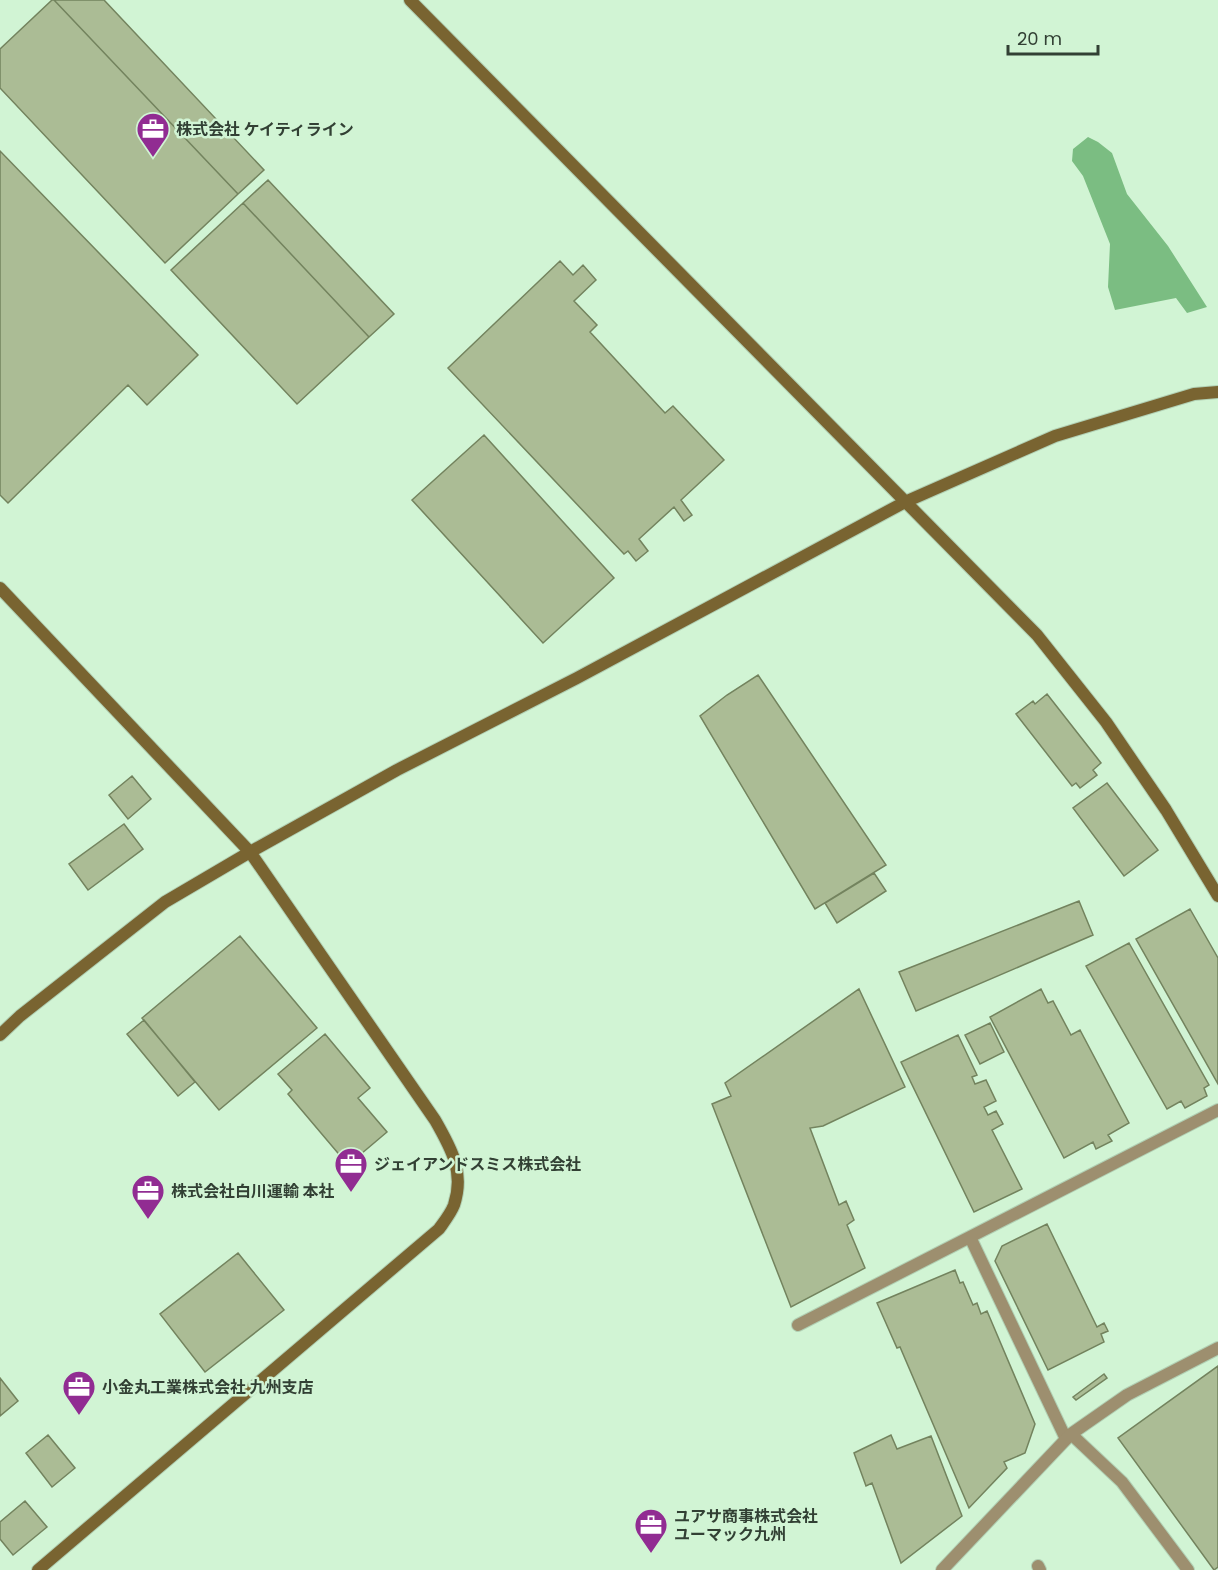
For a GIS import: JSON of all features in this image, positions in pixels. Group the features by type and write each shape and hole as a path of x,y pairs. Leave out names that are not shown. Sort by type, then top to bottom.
{"street":[{"path":"410,0 1037,635 1099,713 1166,810 1218,896"},
{"path":"0,1035 20,1016 165,902 397,770 577,678 905,502 1055,436 1194,394 1218,392"},
{"path":"0,588 250,852 428,1111 450,1146 459,1180 454,1207 439,1229 38,1570"},
{"path":"798,1325 1218,1110"},
{"path":"970,1238 1069,1437 1122,1482 1188,1570"},
{"path":"942,1570 1069,1437 1126,1395 1218,1348"}],"shaded area":[{"path":"1088,137 1112,153 1127,194 1168,246 1207,307 1187,313 1176,298 1115,310 1108,287 1110,244 1083,176 1072,161 1073,149"}],"building":[{"path":"52,0 238,194 165,263 0,88 0,49"},
{"path":"54,0 104,0 264,170 238,194"},
{"path":"0,151 198,355 147,405 128,385 8,503 0,495"},
{"path":"268,180 394,314 369,337 243,203"},
{"path":"243,203 369,337 297,404 171,270"},
{"path":"560,261 573,275 583,265 596,280 574,301 597,325 590,332 665,413 673,406 724,460 681,500 692,515 684,521 674,507 639,539 648,551 636,561 628,551 624,554 448,368"},
{"path":"484,435 614,578 543,643 412,500"},
{"path":"758,675 886,865 815,909 700,716"},
{"path":"1047,694 1101,763 1093,770 1097,775 1080,788 1076,783 1072,786 1016,714 1033,701 1035,704"},
{"path":"132,776 151,799 128,819 109,795"},
{"path":"1107,783 1158,850 1124,876 1073,808"},
{"path":"124,824 143,849 88,890 69,864"},
{"path":"874,873 886,891 837,923 825,903"},
{"path":"1079,901 1093,935 916,1011 899,972"},
{"path":"1190,909 1218,958 1218,1084 1136,939"},
{"path":"240,936 317,1028 219,1110 142,1018"},
{"path":"1129,943 1209,1085 1204,1088 1207,1096 1185,1108 1181,1101 1167,1109 1086,966"},
{"path":"859,989 905,1087 823,1126 810,1128 839,1205 846,1201 854,1220 847,1225 865,1268 791,1307 712,1104 731,1096 725,1083"},
{"path":"1041,989 1048,1003 1053,1001 1071,1035 1080,1030 1129,1123 1108,1135 1112,1141 1096,1149 1093,1142 1064,1158 990,1017"},
{"path":"144,1020 195,1082 178,1096 127,1034"},
{"path":"990,1023 1004,1052 980,1064 965,1035"},
{"path":"325,1034 370,1088 358,1098 387,1132 348,1165 288,1094 292,1090 278,1074"},
{"path":"958,1035 977,1075 972,1077 975,1084 986,1080 996,1101 984,1107 988,1115 996,1111 1003,1124 992,1130 1022,1189 974,1212 901,1062"},
{"path":"1047,1224 1097,1327 1104,1323 1108,1331 1101,1334 1104,1342 1048,1370 995,1261 1002,1246"},
{"path":"238,1253 284,1310 205,1372 160,1314"},
{"path":"955,1270 973,1305 977,1303 981,1314 987,1311 1035,1424 1025,1453 1004,1462 1007,1468 969,1508 900,1347 897,1348 877,1303"},
{"path":"1218,1366 1218,1567 1214,1570 1118,1438"},
{"path":"1104,1374 1107,1378 1076,1400 1073,1397"},
{"path":"0,1378 18,1401 0,1416"},
{"path":"48,1435 75,1468 52,1487 26,1453"},
{"path":"891,1435 897,1449 931,1436 962,1516 901,1563 872,1483 866,1486 854,1453"},
{"path":"25,1501 47,1527 13,1555 0,1539 0,1522"}],"place":[{"name":"株式会社 ケイティライン","path":"153,158"},
{"name":"ジェイアンドスミス株式会社","path":"351,1193"},
{"name":"株式会社白川運輸 本社","path":"148,1220"},
{"name":"小金丸工業株式会社 九州支店","path":"79,1416"},
{"name":"ユアサ商事株式会社 ユーマック九州","path":"651,1554"}]}
